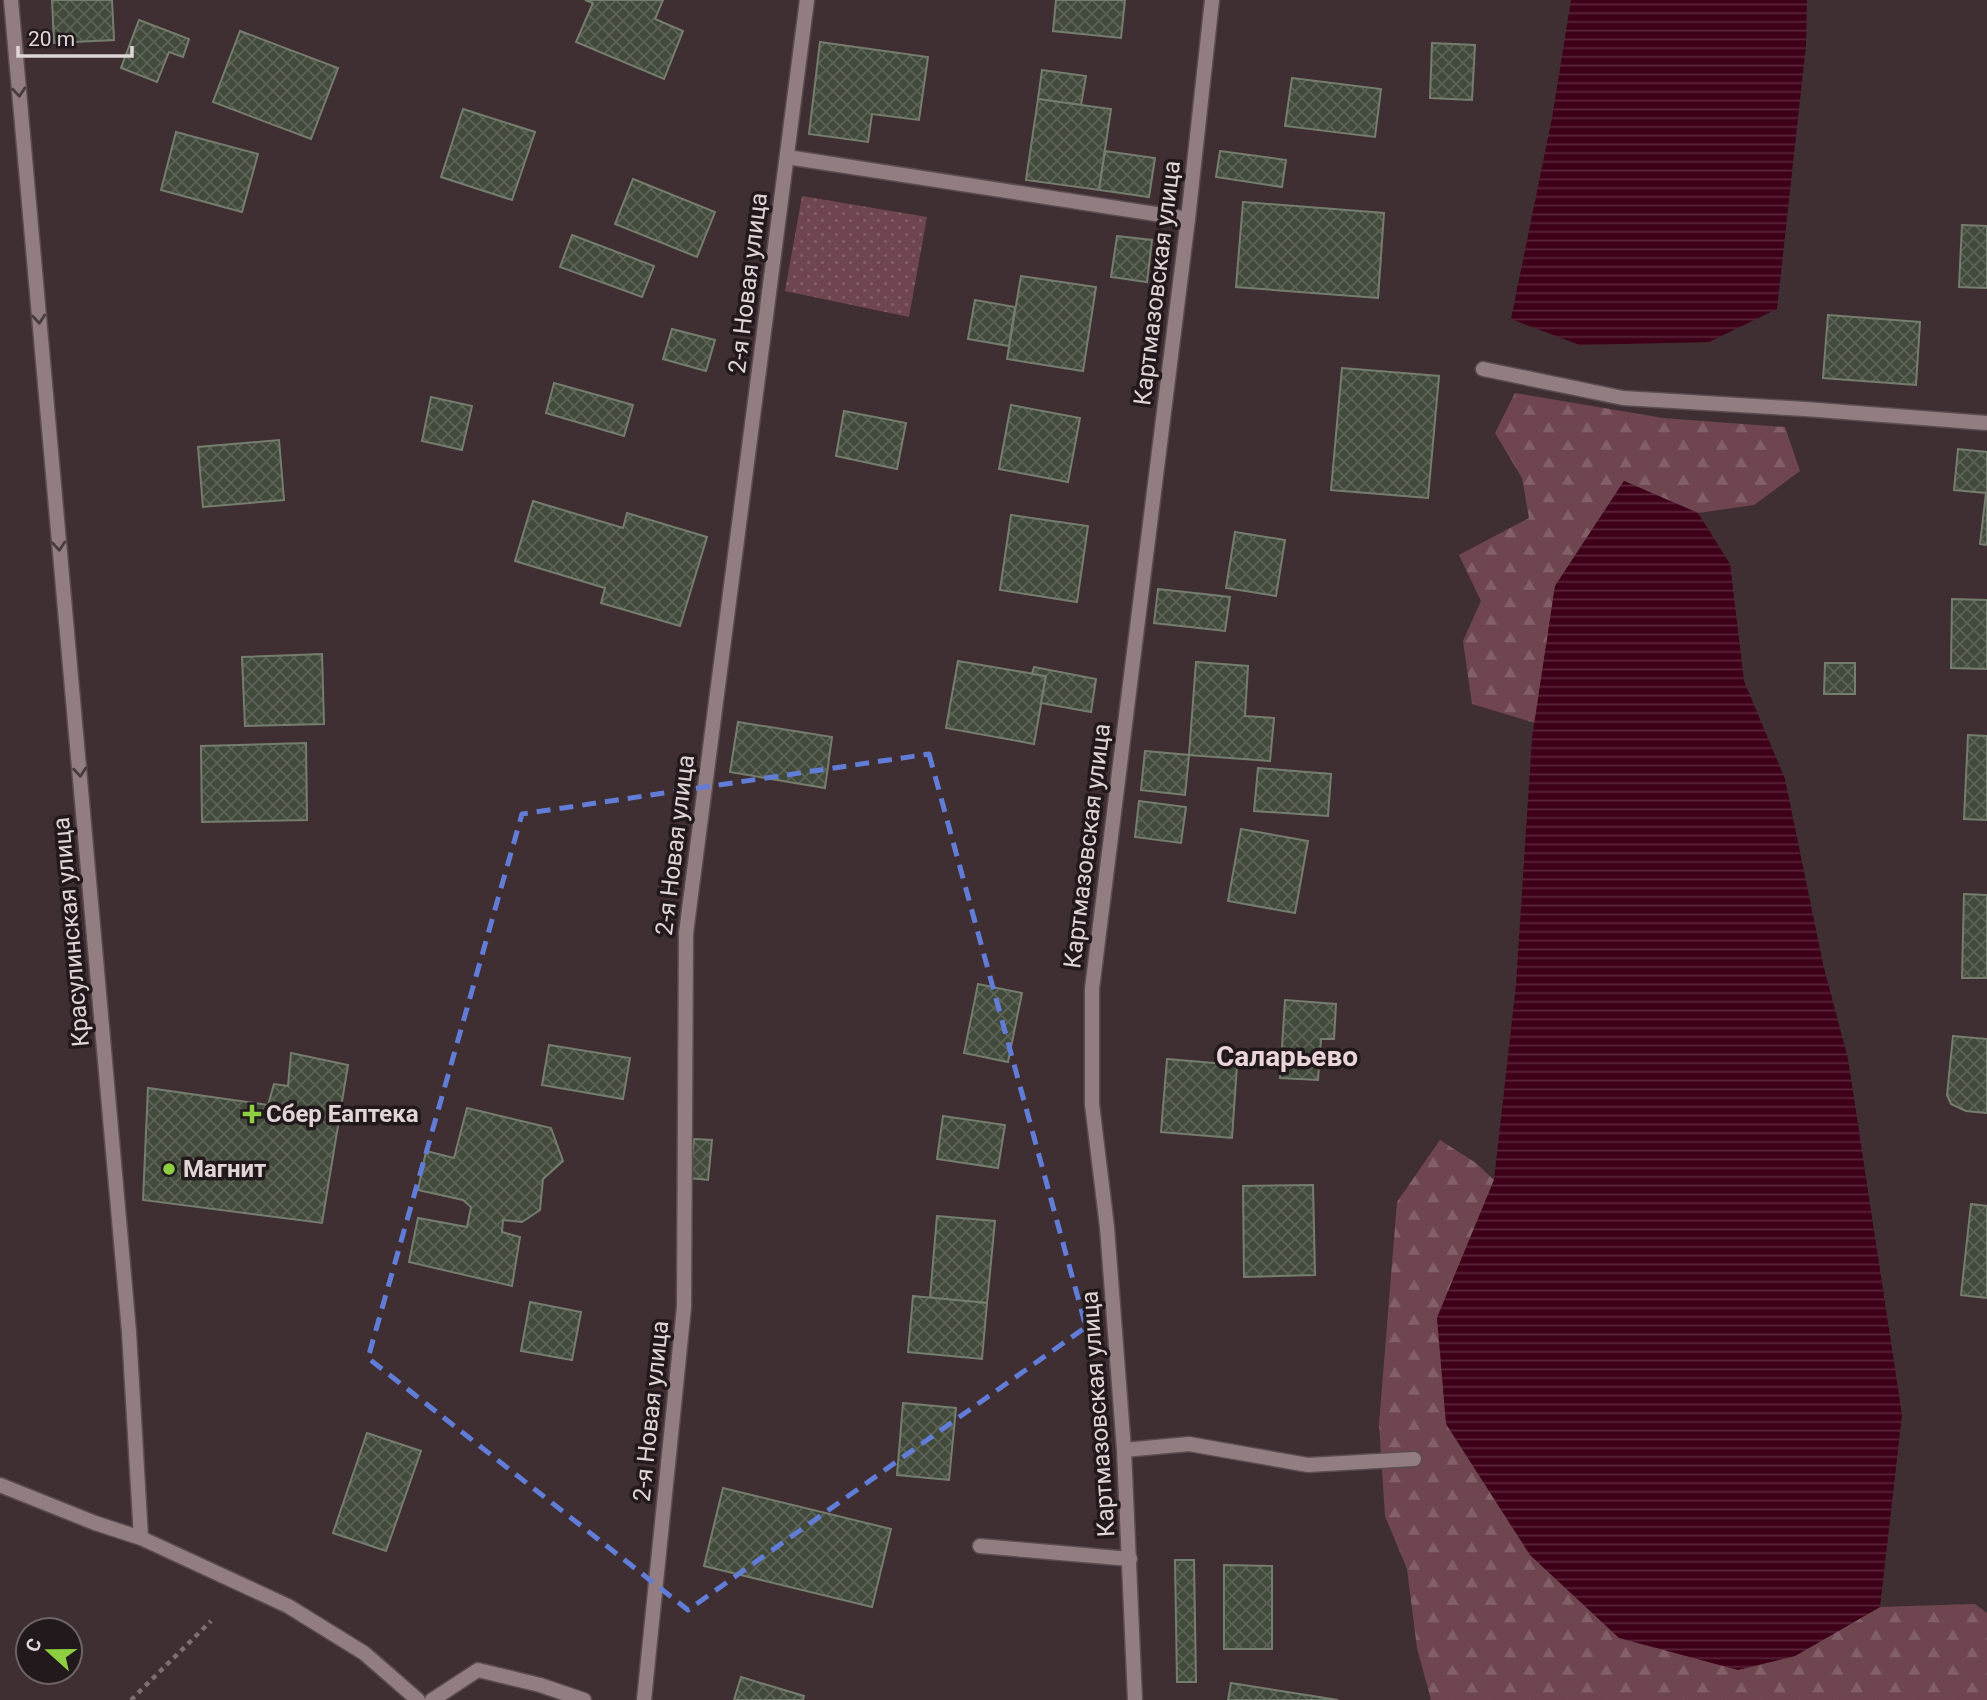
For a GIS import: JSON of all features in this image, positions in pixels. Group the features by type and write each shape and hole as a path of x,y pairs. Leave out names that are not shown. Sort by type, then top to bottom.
{"street":[{"name":"Красулинская улица","path":"11,0 129,1332 141,1538"},
{"name":"2-я Новая улица","path":"644,1700 684,1307 686,933 807,0"},
{"name":"Картмазовская улица","path":"1135,1700 1124,1450 1107,1227 1092,1104 1092,989 1188,219 1212,0"},
{"path":"787,157 1188,219"},
{"path":"1483,369 1623,398 1987,423"},
{"path":"1124,1450 1189,1444 1308,1465 1414,1459"},
{"path":"0,1485 95,1523 141,1538 288,1606 364,1653 418,1700"},
{"path":"980,1546 1130,1559"},
{"path":"432,1700 478,1670 540,1685 584,1700"}],"path":[{"path":"131,1700 211,1620"}],"highlighted area":[{"path":"929,754 1086,1327 688,1610 368,1358 522,814"}],"green space":[{"path":"802,196 927,217 909,317 785,291"},
{"path":"1515,393 1663,418 1785,427 1800,471 1754,505 1698,513 1624,481 1555,586 1535,723 1472,704 1463,641 1481,601 1459,555 1529,518 1522,478 1495,433"},
{"path":"1440,1140 1476,1163 1494,1180 1437,1318 1795,1656 1880,1607 1975,1604 1987,1613 1987,1700 1431,1700 1417,1648 1407,1569 1385,1516 1379,1424 1397,1202"}],"shaded area":[{"path":"1571,0 1807,0 1806,45 1777,309 1709,342 1580,345 1511,319 1552,118"},
{"path":"1624,481 1698,513 1730,564 1744,681 1785,779 1823,964 1848,1059 1902,1415 1880,1607 1795,1656 1738,1670 1619,1638 1530,1555 1446,1424 1437,1318 1494,1180 1516,985 1532,738 1555,586"}],"building":[{"path":"52,0 112,0 114,40 54,43"},
{"path":"585,0 663,0 655,19 683,31 664,79 576,42 593,3"},
{"path":"1056,0 1125,0 1121,38 1053,31"},
{"path":"139,20 189,39 183,57 169,52 157,82 121,68"},
{"path":"240,31 338,68 311,139 213,102"},
{"path":"820,42 928,57 919,120 872,114 868,142 809,134"},
{"path":"1432,43 1475,45 1472,100 1430,98"},
{"path":"1042,70 1086,76 1081,105 1038,99"},
{"path":"1292,78 1381,89 1375,137 1285,126"},
{"path":"1038,99 1111,109 1099,190 1026,180"},
{"path":"463,109 535,132 512,200 441,177"},
{"path":"176,132 258,154 242,212 161,190"},
{"path":"1105,151 1155,158 1149,197 1099,190"},
{"path":"1220,151 1286,160 1282,187 1216,177"},
{"path":"633,179 715,212 697,257 615,224"},
{"path":"1243,202 1384,213 1378,298 1236,287"},
{"path":"1962,225 1987,226 1987,288 1959,287"},
{"path":"572,235 654,266 642,297 560,267"},
{"path":"1117,236 1152,240 1147,282 1111,277"},
{"path":"1021,276 1096,287 1083,371 1007,359"},
{"path":"975,300 1015,307 1009,346 968,339"},
{"path":"1828,315 1920,322 1916,385 1823,378"},
{"path":"672,329 715,340 706,371 663,359"},
{"path":"1342,368 1439,376 1428,498 1331,490"},
{"path":"554,383 633,405 624,436 546,413"},
{"path":"431,397 472,406 462,450 422,441"},
{"path":"1011,405 1080,418 1068,482 999,469"},
{"path":"844,411 906,423 897,469 836,456"},
{"path":"279,440 284,500 203,507 198,447"},
{"path":"1958,449 1987,452 1987,545 1980,544 1986,493 1954,490"},
{"path":"533,501 623,528 627,513 707,537 680,626 601,603 605,588 515,561"},
{"path":"1011,515 1088,526 1077,602 1000,590"},
{"path":"1235,532 1285,540 1276,596 1226,588"},
{"path":"1158,589 1230,597 1225,631 1154,623"},
{"path":"1952,599 1987,600 1987,669 1951,668"},
{"path":"322,654 324,724 245,726 242,657"},
{"path":"958,661 1046,676 1034,744 946,728"},
{"path":"1196,662 1248,666 1245,716 1274,718 1270,761 1189,755"},
{"path":"1825,663 1855,663 1855,694 1824,694"},
{"path":"1034,667 1096,679 1091,712 1041,703 1046,676 1032,674"},
{"path":"738,722 832,737 825,788 730,772"},
{"path":"1968,735 1987,736 1987,820 1964,819"},
{"path":"306,743 307,820 202,822 201,746"},
{"path":"1145,751 1189,755 1185,795 1141,790"},
{"path":"1258,768 1331,774 1328,816 1254,811"},
{"path":"1139,801 1186,807 1181,843 1135,837"},
{"path":"1241,829 1308,841 1295,913 1228,901"},
{"path":"1964,894 1987,895 1987,978 1962,978"},
{"path":"978,984 1022,993 1008,1062 964,1053"},
{"path":"1285,1000 1336,1004 1334,1039 1321,1039 1318,1080 1280,1078"},
{"path":"1953,1036 1987,1039 1987,1113 1966,1111 1951,1104 1947,1095"},
{"path":"549,1045 630,1058 623,1099 542,1085"},
{"path":"291,1053 348,1065 322,1223 143,1200 148,1088 268,1105 274,1084 288,1086"},
{"path":"1167,1059 1237,1065 1232,1138 1161,1132"},
{"path":"467,1108 551,1128 563,1161 543,1179 540,1210 522,1222 503,1220 502,1232 520,1237 512,1286 409,1262 418,1218 467,1227 471,1207 463,1200 418,1190 426,1151 454,1158"},
{"path":"943,1116 1005,1125 998,1168 937,1159"},
{"path":"694,1139 712,1140 708,1180 690,1178"},
{"path":"1313,1185 1315,1275 1244,1277 1243,1186"},
{"path":"1971,1204 1987,1206 1987,1298 1961,1295"},
{"path":"937,1216 995,1221 987,1303 930,1298"},
{"path":"913,1296 987,1303 982,1359 908,1352"},
{"path":"530,1302 581,1312 572,1360 521,1351"},
{"path":"903,1403 956,1408 949,1480 897,1475"},
{"path":"367,1433 421,1451 386,1551 333,1533"},
{"path":"723,1488 891,1529 872,1607 704,1566"},
{"path":"1175,1560 1194,1560 1196,1682 1177,1682"},
{"path":"1224,1565 1272,1566 1272,1649 1224,1649"},
{"path":"741,1677 804,1696 803,1700 734,1700"},
{"path":"1231,1683 1338,1700 1228,1700"}],"place":[{"name":"Сбер Еаптека","path":"252,1114"},
{"name":"Магнит","path":"169,1169"}],"district":[{"name":"Саларьево","path":"1287,1056"}]}
